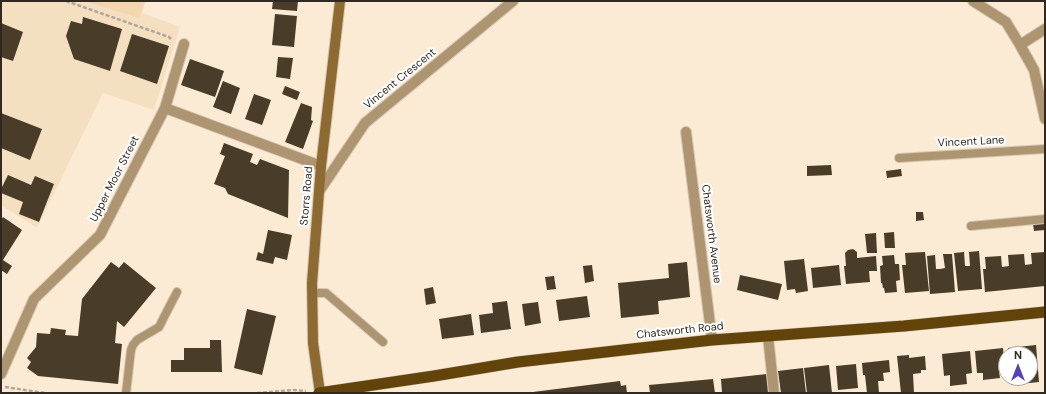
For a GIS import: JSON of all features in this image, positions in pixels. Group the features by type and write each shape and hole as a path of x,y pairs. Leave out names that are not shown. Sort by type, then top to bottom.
{"highway":[{"name":"Chatsworth Road","path":"320,393 518,362 712,340 904,326 1045,312"}],"main road":[{"name":"Storrs Road","path":"320,393 313,343 312,293 321,166 340,1"}],"street":[{"name":"Vincent Crescent","path":"320,190 364,123 513,1"},
{"path":"973,1 1006,22 1034,70 1045,119"},
{"path":"1020,45 1045,29"},
{"name":"Upper Moor Street","path":"1,374 34,299 100,235 165,108 182,48"},
{"path":"165,108 321,166"},
{"name":"Chatsworth Avenue","path":"686,132 712,340"},
{"path":"768,336 774,393"}],"lane":[{"name":"Vincent Lane","path":"899,158 1045,149"},
{"path":"971,226 1045,218"},
{"path":"126,393 131,350 133,345 137,340 158,327 164,320 176,292"},
{"path":"312,293 326,293 383,342"}],"path":[{"path":"66,1 169,36 182,48"},
{"path":"1,386 44,393"},
{"path":"258,393 293,390 320,393"}],"shaded area":[{"path":"1,1 146,1 142,13 180,27 154,110 103,93 37,228 1,205"},
{"path":"84,1 145,1 139,18"}],"building":[{"path":"273,1 298,1 297,11 272,9"},
{"path":"275,14 297,16 294,47 272,45"},
{"path":"83,17 122,29 110,71 74,59 66,36 71,21 82,24"},
{"path":"1,23 23,32 13,61 1,57"},
{"path":"132,34 169,46 157,84 120,71"},
{"path":"278,57 293,58 290,79 276,77"},
{"path":"190,59 224,71 215,97 181,85"},
{"path":"223,81 240,88 231,114 213,107"},
{"path":"285,86 300,92 297,100 282,94"},
{"path":"254,94 271,100 262,125 245,119"},
{"path":"301,103 312,107 311,120 313,121 303,149 285,142"},
{"path":"1,113 42,129 30,160 1,148"},
{"path":"224,143 253,154 250,162 257,165 260,159 289,170 288,218 228,194 225,188 214,184 225,156 220,154"},
{"path":"831,165 832,175 807,176 807,166"},
{"path":"901,169 902,176 887,178 886,171"},
{"path":"8,175 31,185 35,176 54,184 39,222 19,214 23,202 1,193 1,189"},
{"path":"916,212 923,212 924,220 916,221"},
{"path":"3,217 22,230 3,260 12,266 7,274 1,270 1,220"},
{"path":"1045,223 1045,230 1034,231 1033,224"},
{"path":"268,230 292,235 287,260 275,257 273,264 256,260 258,252 263,254"},
{"path":"894,232 895,248 885,248 884,233"},
{"path":"876,233 877,253 867,253 865,234"},
{"path":"853,249 857,252 857,258 876,256 877,271 869,271 870,282 846,284 844,266 846,266 845,253 848,250"},
{"path":"979,251 982,289 958,291 954,253 964,252 965,266 970,266 969,252"},
{"path":"925,252 929,291 905,293 902,265 906,265 905,253"},
{"path":"1045,252 1045,286 985,292 983,269 986,269 985,257 1001,256 1002,267 1009,266 1008,255 1024,254 1025,265 1032,264 1031,253"},
{"path":"943,254 952,254 955,292 930,294 927,256 935,255 936,269 940,269 945,268"},
{"path":"894,255 895,264 899,264 900,280 896,281 897,292 885,293 881,283 880,266 883,265 882,256"},
{"path":"804,259 808,291 796,293 795,289 787,290 784,261"},
{"path":"111,262 119,268 124,262 156,288 124,327 117,321 115,343 122,344 118,384 38,376 27,368 31,362 27,358 36,347 37,333 50,334 51,328 66,330 65,335 78,336 82,299"},
{"path":"687,262 690,297 658,301 659,314 621,318 618,283 669,278 668,264"},
{"path":"592,265 594,281 585,283 583,266"},
{"path":"839,265 841,285 813,288 811,268"},
{"path":"740,275 782,284 778,300 737,290"},
{"path":"554,276 556,289 547,290 545,277"},
{"path":"433,287 436,303 426,305 424,289"},
{"path":"587,296 590,317 559,321 556,300"},
{"path":"507,301 511,329 481,333 479,315 493,313 492,303"},
{"path":"538,302 541,323 525,326 522,304"},
{"path":"247,309 276,316 262,375 234,368"},
{"path":"471,314 474,335 442,339 439,319"},
{"path":"210,340 221,340 222,372 171,372 171,360 184,360 184,348 210,348"},
{"path":"998,349 998,378 983,380 983,373 977,373 975,351"},
{"path":"970,351 972,373 966,374 967,384 950,386 950,375 944,376 942,354"},
{"path":"909,355 909,358 925,356 926,370 921,370 921,373 913,374 914,393 901,393 897,356"},
{"path":"889,360 890,372 883,373 884,381 878,381 879,393 867,393 862,363"},
{"path":"856,364 858,388 838,390 836,366"},
{"path":"829,365 832,393 807,393 804,368"},
{"path":"803,368 806,393 781,393 778,371"},
{"path":"767,374 769,393 722,393 721,379"},
{"path":"713,379 715,393 650,393 649,385"},
{"path":"620,381 621,386 626,385 627,393 525,393"}]}
